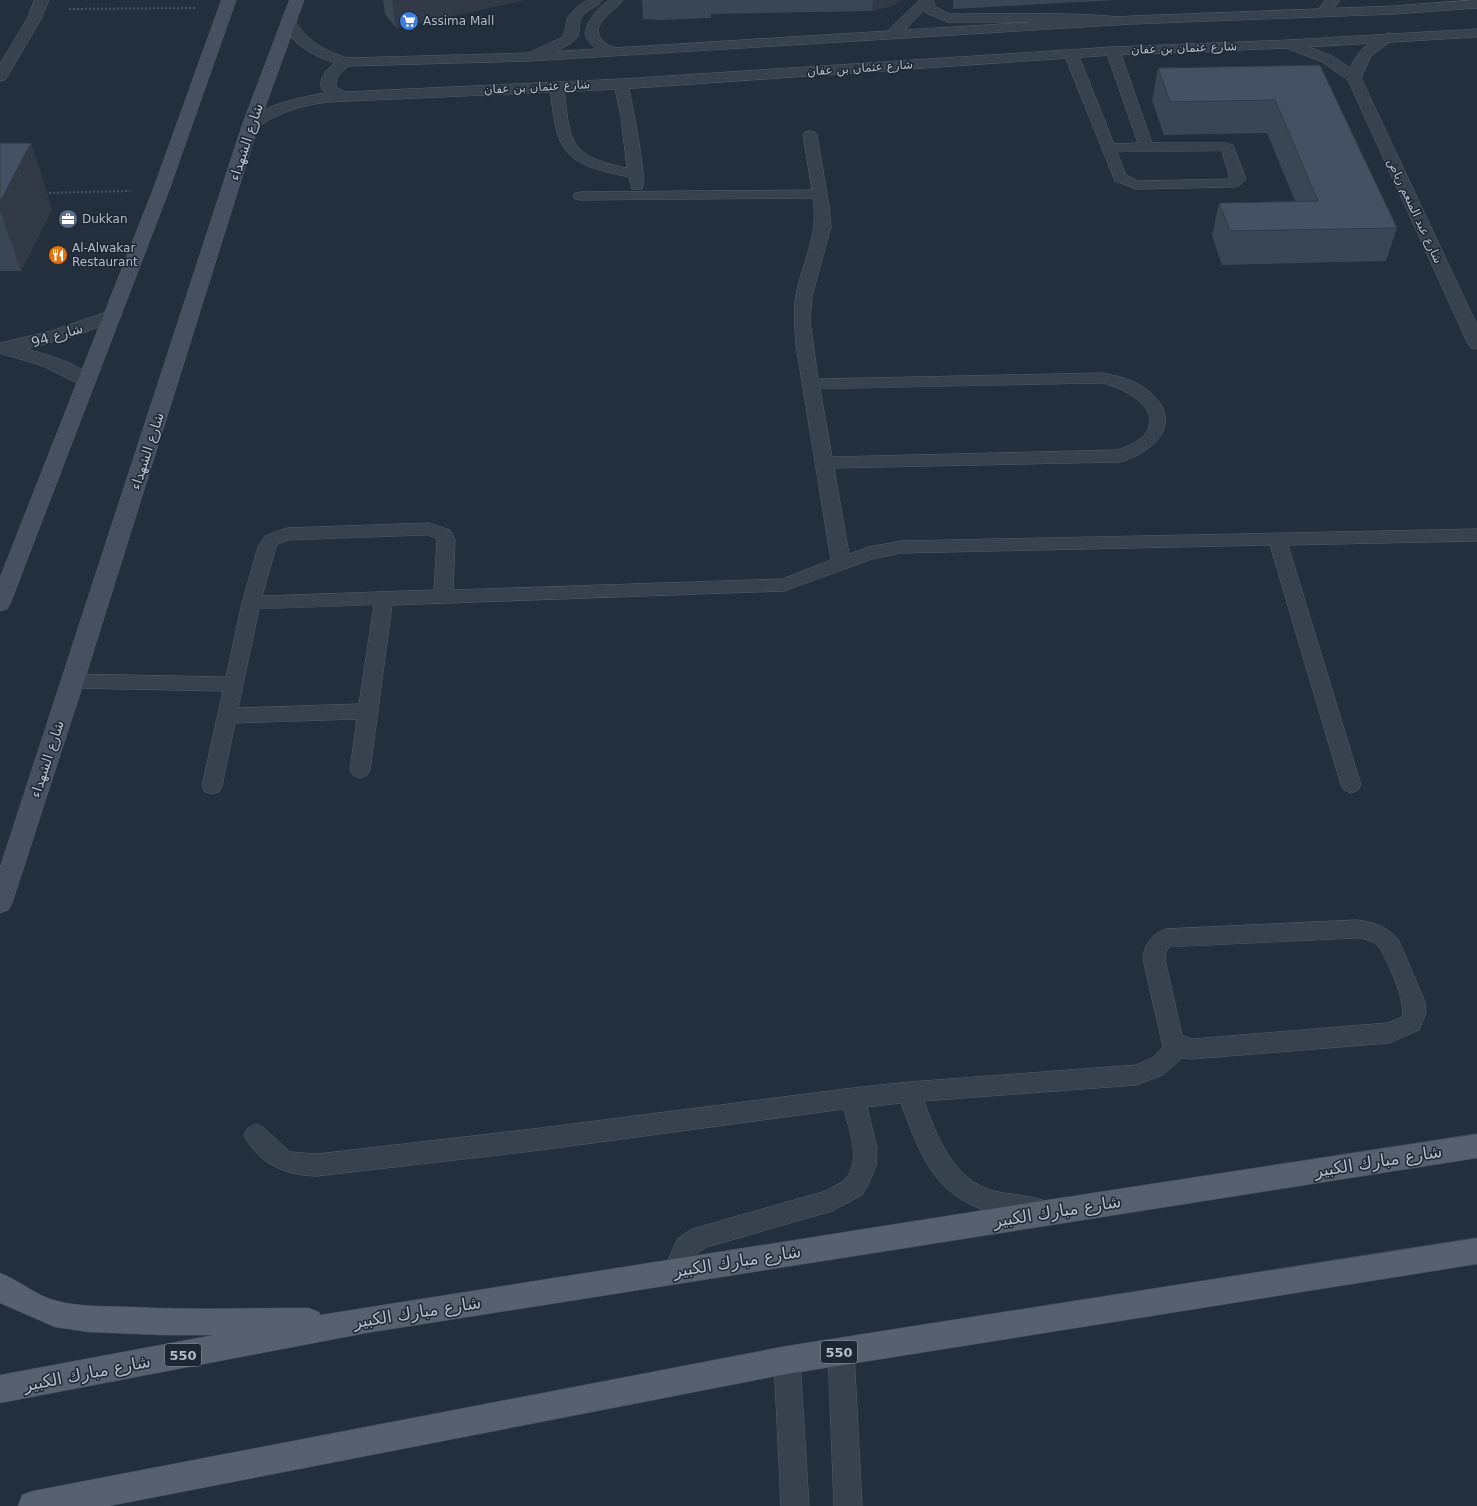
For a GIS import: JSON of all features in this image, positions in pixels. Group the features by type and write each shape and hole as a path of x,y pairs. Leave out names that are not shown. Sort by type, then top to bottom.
{"main road":[{"name":"شارع الشهداء","path":"0,903 73,681 250,126 297,0"},
{"path":"0,604 161,190 228,4"},
{"name":"شارع مبارك الكبير","path":"0,1389 366,1320 1054,1211 1477,1146"},
{"name":"550","path":"33,1506 205,1474 787,1360 1477,1251"},
{"path":"0,1286 10,1294 55,1314 89,1319 162,1322 366,1320"},
{"path":"118,1506 205,1474"}],"street":[{"path":"1323,13 1333,0"},
{"path":"288,22 298,40 323,53 346,62 531,57 1132,20 1323,13 1477,4"},
{"path":"1,72 40,5"},
{"name":"شارع عثمان بن عفان","path":"250,126 260,119 294,104 312,99 342,96 621,84 1113,51 1290,44 1477,33"},
{"path":"1290,44 1327,58 1354,78 1360,59 1368,51 1389,37"},
{"path":"342,96 329,89 327,83 328,77 334,70 346,62"},
{"name":"شارع عبد المنعم رياض","path":"1354,78 1477,344"},
{"name":"شارع 94","path":"0,349 63,334 113,315"},
{"name":"شارع 94","path":"0,349 51,361 67,368 87,381"}],"lane":[{"path":"531,57 566,41 571,36 574,19 578,12 596,0"},
{"path":"613,52 602,48 594,41 592,33 593,24 600,13 618,0"},
{"path":"892,35 926,1 931,10 948,18 1076,18 1132,20"},
{"path":"1113,51 1146,147"},
{"path":"1071,54 1120,178 1136,185 1234,183 1239,179 1228,148 1225,147 1109,148"},
{"path":"621,84 636,174 638,196"},
{"path":"557,86 566,142 574,151 585,160 607,168 636,174"},
{"path":"810,135 820,194 823,227 804,296 802,321 804,346 842,563"},
{"path":"580,196 820,194"},
{"path":"811,384 1103,378 1115,380 1138,391 1154,406 1158,415 1156,432 1151,440 1143,447 1120,456 824,464"},
{"path":"212,786 251,603 267,547 271,540 279,536 429,529 444,534 446,540 443,597"},
{"path":"251,603 784,584 870,553 901,547 1477,535"},
{"path":"1277,539 1350,785"},
{"path":"360,770 384,599"},
{"path":"73,681 234,684"},
{"path":"226,716 368,711"},
{"path":"1368,930 1379,934 1387,940 1414,1002 1415,1013 1411,1023 1389,1033 1192,1049 1184,1049 1177,1046 1172,1041 1170,1034 1154,959 1154,950 1158,943 1166,938 1175,936 1368,930"},
{"path":"256,1135 274,1155 285,1162 300,1166 317,1165 533,1140 853,1098 909,1092 1136,1075 1150,1071 1162,1065 1177,1046"},
{"path":"909,1092 927,1140 944,1169 967,1192 1011,1206 1054,1211"},
{"path":"675,1271 687,1246 701,1237 832,1200 853,1186 860,1177 864,1166 865,1148 853,1098"},
{"path":"841,1352 848,1506"},
{"path":"787,1360 794,1506"}],"path":[{"path":"40,5 228,4"},
{"path":"38,193 161,190"}],"building":[{"path":"1320,65 1397,228 1230,231 1219,203 1318,201 1275,100 1170,102 1158,68"},
{"path":"0,143 31,143 0,202"}],"place":[{"name":"Assima Mall","path":"409,21"},
{"name":"Dukkan","path":"68,219"},
{"name":"Al-Alwakar Restaurant","path":"58,255"}]}
